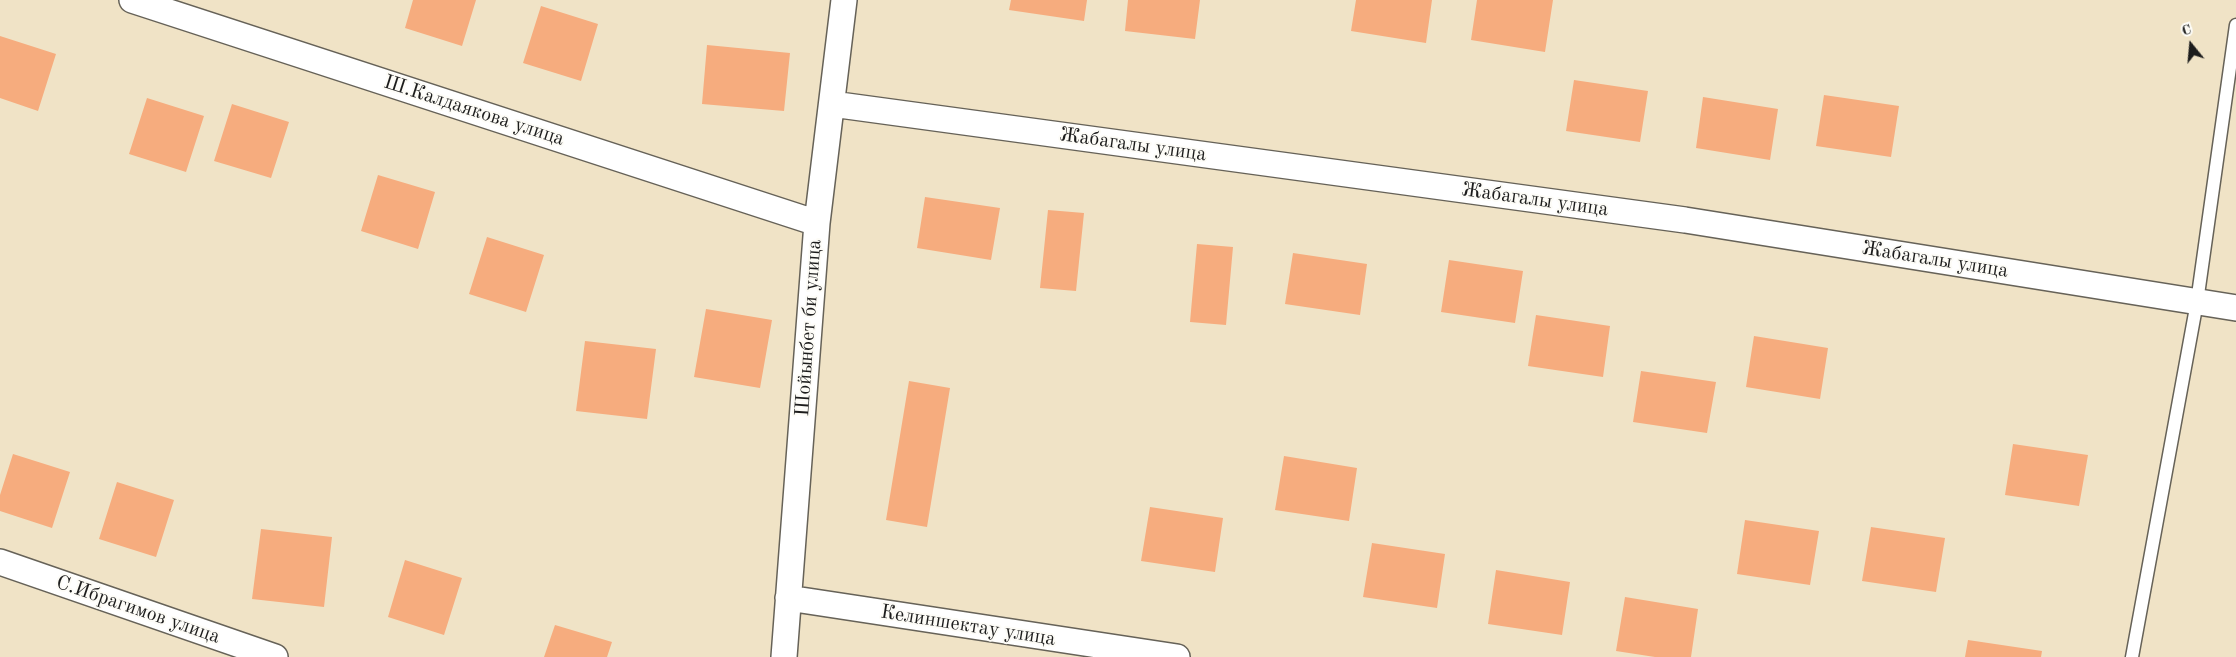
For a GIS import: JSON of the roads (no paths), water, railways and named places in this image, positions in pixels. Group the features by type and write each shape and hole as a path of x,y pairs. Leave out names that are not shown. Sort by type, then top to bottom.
{"street":[{"name":"Ш.Калдаякова улица","path":"132,0 817,223"},
{"name":"Шойынбет би улица","path":"784,657 817,223 844,0"},
{"name":"Жабагалы улица","path":"832,104 1685,220 2236,308"},
{"name":"С.Ибрагимов улица","path":"0,562 275,657"},
{"name":"Келиншектау улица","path":"788,598 1177,657"}],"lane":[{"path":"2132,657 2197,302 2236,25"}]}
